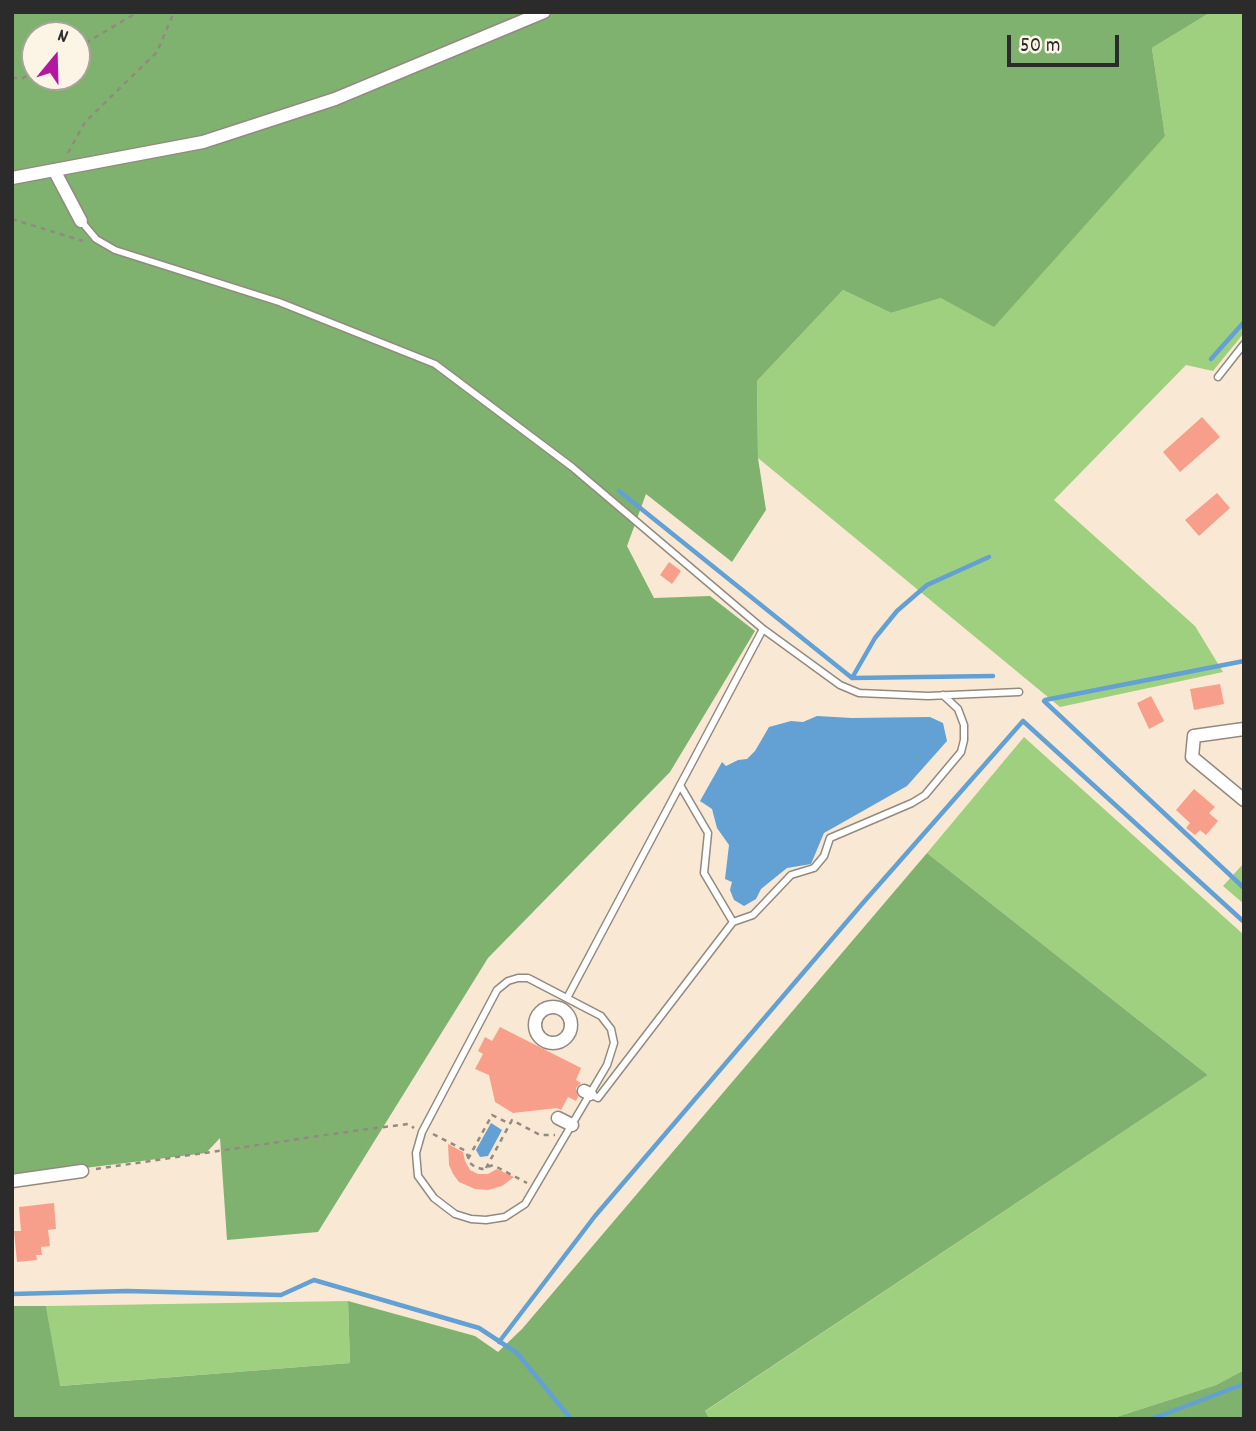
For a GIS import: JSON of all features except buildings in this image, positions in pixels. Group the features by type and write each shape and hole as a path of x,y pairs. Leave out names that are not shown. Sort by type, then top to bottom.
{"street":[{"path":"12,178 203,142 335,99 544,12"},
{"path":"54,170 81,221"},
{"path":"1244,729 1194,736 1192,757 1244,800"},
{"path":"558,1118 571,1127"},
{"path":"12,1181 82,1171"}],"lane":[{"path":"81,221 96,239 115,250 279,302 435,364 572,467 763,629 840,685 859,693 943,695 1019,692"},
{"path":"1218,377 1244,344"},
{"path":"564,1004 763,629"},
{"path":"587,1093 598,1098 733,922 753,915 791,875 814,868 824,856 830,838 925,795 961,752 964,740 964,725 958,709 943,695"},
{"path":"680,785 708,834 704,873 733,922"},
{"path":"528,978 564,1004 601,1016 614,1036 607,1065 587,1093 571,1127 525,1204 505,1217 486,1220 455,1214 434,1198 418,1175 416,1153 423,1131 496,990 508,981 528,978"}],"path":[{"path":"91,40 138,12"},
{"path":"70,166 68,155 85,122 157,52 174,12"},
{"path":"12,219 91,243"},
{"path":"468,1159 492,1115 510,1124"},
{"path":"486,1168 512,1120 540,1135 553,1135 571,1127"},
{"path":"82,1171 408,1124 466,1151 468,1159 475,1167 486,1168 493,1165 536,1188"}],"green space":[{"path":"12,12 1211,12 1152,48 1165,136 994,327 941,298 891,313 843,290 757,381 758,458 766,510 732,562 646,494 627,546 654,598 710,596 755,631 670,772 488,958 318,1232 227,1240 220,1138 206,1153 12,1177"},
{"path":"1211,12 1244,12 1244,333 1213,371 1186,365 1054,500 1195,626 1223,672 1060,707 758,458 757,381 843,290 891,313 941,298 1165,136 1152,48"},
{"path":"1024,737 1244,935 1244,1370 1216,1385 1110,1419 709,1419 704,1412 1208,1075 927,853"},
{"path":"927,853 1208,1075 705,1411 709,1419 12,1419 12,1306 46,1306 60,1386 350,1363 348,1301 475,1336 498,1352 522,1329"},
{"path":"1244,863 1244,904 1223,886"},
{"path":"348,1301 350,1363 59,1386 46,1306"},
{"path":"1244,1370 1244,1419 1110,1419 1216,1385"}],"water":[{"path":"817,716 930,717 943,723 947,741 907,786 824,833 811,864 787,868 761,889 756,899 744,906 734,900 730,890 732,882 725,879 729,845 717,828 712,809 700,801 722,762 726,766 747,759 769,727 791,721 803,722"},
{"path":"491,1123 502,1130 488,1156 480,1157 476,1150"}],"waterway":[{"path":"1211,359 1244,322"},
{"path":"619,491 852,678 993,676"},
{"path":"852,678 875,638 897,611 927,585 989,557"},
{"path":"1045,700 1244,661"},
{"path":"1044,701 1244,888"},
{"path":"499,1342 595,1216 1023,721 1244,922"},
{"path":"12,1294 127,1291 281,1295 314,1280 479,1328 517,1353 571,1419"},
{"path":"1152,1419 1244,1384"}]}
